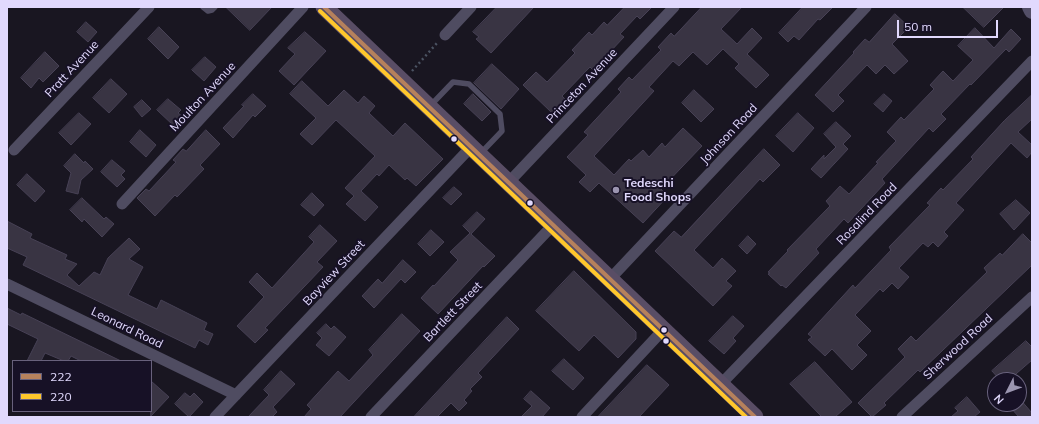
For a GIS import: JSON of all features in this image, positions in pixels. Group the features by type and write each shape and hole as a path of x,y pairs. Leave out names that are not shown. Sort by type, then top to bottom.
{"main road":[{"path":"324,7 554,224 755,417"}],"street":[{"name":"Pratt Avenue","path":"14,150 149,7"},
{"name":"Moulton Avenue","path":"122,204 303,7"},
{"path":"445,35 471,7"},
{"name":"Princeton Avenue","path":"509,182 674,7"},
{"name":"Johnson Road","path":"610,279 866,7"},
{"path":"1030,7 1032,11"},
{"name":"Rosalind Road","path":"721,384 1032,61"},
{"name":"Bayview Street","path":"215,417 476,150"},
{"name":"Bartlett Street","path":"371,417 554,224"},
{"name":"Leonard Road","path":"7,284 236,395"},
{"name":"Sherwood Road","path":"902,417 1032,297"},
{"path":"582,417 663,330"}],"lane":[{"path":"204,7 208,11 215,7"},
{"path":"430,107 453,82 469,84 500,114 501,120 502,131 476,150"}],"path":[{"path":"402,81 445,35"}],"building":[{"path":"226,7 272,7 250,30"},
{"path":"497,7 534,7 491,53 476,39 479,37 473,32"},
{"path":"625,7 652,7 640,19 637,16 620,34 624,37 593,70 590,67 562,96 565,99 552,113 523,85 536,72 547,82 575,53 572,50 589,32 592,35 604,22 607,25"},
{"path":"702,7 742,7 721,29 737,44 752,28 762,38 747,54 769,75 756,88 735,68 739,64 723,49 707,65 693,52 679,66 673,61 649,87 654,91 594,156 614,175 629,159 631,161 643,150 649,157 662,143 665,147 683,128 702,146 661,189 668,196 643,223 599,183 590,192 579,182 586,175 567,157 588,135 584,132 621,92 618,89 629,77 632,80 661,50 658,47 671,33 674,36"},
{"path":"803,7 833,7 820,20 818,19 799,40 794,36 788,42 779,33"},
{"path":"963,7 1004,7 984,27"},
{"path":"895,14 909,27 892,44 908,61 894,74 885,65 876,74 867,65 838,95 844,101 833,112 815,95 865,39 869,42"},
{"path":"86,22 97,32 88,42 77,32"},
{"path":"159,27 179,47 168,59 148,39"},
{"path":"975,28 994,48 1011,29 1021,39 1009,52 1006,49 971,85 970,84 941,114 946,119 933,132 929,128 882,179 885,183 848,223 844,219 816,249 819,253 786,288 782,285 781,286 768,274 770,273 768,272 788,251 787,250 830,206 826,201 840,186 849,194 878,163 876,162 896,141 887,132 901,117 904,120 934,89 930,85 943,71 953,81 973,60 958,46"},
{"path":"305,32 326,51 294,85 279,71 295,54 288,48"},
{"path":"45,52 59,66 43,82 39,78 31,88 21,78"},
{"path":"205,57 216,67 204,81 192,70"},
{"path":"492,64 519,89 501,109 474,83"},
{"path":"111,79 127,94 109,113 93,98"},
{"path":"302,81 328,106 344,90 358,103 364,96 375,106 369,113 393,136 405,123 443,159 416,186 407,178 405,180 389,165 379,176 377,174 361,191 378,207 365,221 346,204 354,196 345,188 375,156 336,120 312,145 300,134 316,118 290,94"},
{"path":"694,90 714,109 701,122 682,103"},
{"path":"253,94 266,106 255,117 253,115 233,138 223,128"},
{"path":"473,94 491,112 482,121 464,104"},
{"path":"884,94 892,101 883,112 874,104"},
{"path":"1032,95 1032,119 1018,132 1032,145 1032,152 1027,158 1011,143 956,203 964,210 944,232 948,236 938,247 933,242 928,247 923,243 899,268 909,277 898,289 892,283 883,292 880,289 855,315 871,331 857,345 867,355 852,370 832,349 825,356 808,340 812,337 808,334 853,285 855,288 891,250 889,247 930,205 927,203 941,188 943,190 973,159 971,157 1004,121"},
{"path":"168,99 181,110 178,113 183,117 174,126 157,110"},
{"path":"142,100 151,109 142,117 134,107"},
{"path":"79,113 91,124 71,145 59,133"},
{"path":"798,113 814,128 793,152 776,136"},
{"path":"836,122 851,136 843,144 848,149 821,178 811,169 824,155 824,159 836,147 824,134"},
{"path":"140,130 156,145 146,157 130,142"},
{"path":"206,130 220,144 200,165 204,169 177,197 175,195 155,216 137,198 146,189 149,191 176,162 173,160 183,149 186,151"},
{"path":"764,149 780,165 763,182 760,179 694,250 713,268 722,258 736,271 726,281 732,286 713,306 655,251 674,231 681,237"},
{"path":"75,154 93,169 81,180 78,194 66,191 71,173 64,166"},
{"path":"112,160 125,171 121,175 125,179 117,187 101,172"},
{"path":"27,174 45,191 35,202 17,185"},
{"path":"454,187 462,194 451,205 443,198"},
{"path":"312,193 324,205 314,216 301,205"},
{"path":"82,198 104,219 106,217 114,224 102,237 84,219 82,222 70,210"},
{"path":"1016,200 1030,213 1014,230 1000,214"},
{"path":"477,212 485,219 471,234 495,256 484,267 483,266 438,314 421,298 458,260 450,252 470,233 463,226"},
{"path":"7,221 32,234 30,238 67,255 65,259 77,264 67,275 79,286 94,272 100,275 108,258 129,238 140,249 129,259 143,267 128,295 157,309 161,300 207,323 204,330 213,334 208,345 199,340 195,348 23,265 27,257 7,248"},
{"path":"320,225 337,241 317,262 323,267 265,328 268,330 255,343 237,326 264,297 249,282 257,273 272,288 314,242 309,237"},
{"path":"431,230 444,242 430,256 418,244"},
{"path":"1023,234 1032,243 1032,265 920,372 918,370 884,403 886,405 872,417 858,403 905,357 898,349 911,336 916,341 987,272 984,268 1000,253 1002,255"},
{"path":"748,236 756,244 747,254 739,246"},
{"path":"403,260 416,272 405,283 401,279 374,308 362,296 378,279 382,283"},
{"path":"574,271 636,332 636,339 618,358 594,335 579,351 536,311"},
{"path":"7,308 21,315 22,313 119,360 79,360 71,356 69,360 62,360 45,353 42,360 28,360 38,339 7,324"},
{"path":"402,314 420,331 340,417 304,417 311,409 307,405 338,371 349,381 373,355 369,350"},
{"path":"733,316 744,326 733,338 736,341 724,354 709,341"},
{"path":"507,317 519,329 478,373 482,377 470,389 472,391 464,400 467,403 459,411 451,403 437,417 414,417"},
{"path":"326,324 331,329 334,326 346,337 329,356 316,345 322,338 317,333"},
{"path":"1026,341 1032,347 1032,360 1018,372 992,371"},
{"path":"564,359 584,378 573,390 552,371"},
{"path":"815,362 852,402 835,417 822,417 790,384"},
{"path":"647,365 669,385 639,417 598,417"},
{"path":"281,371 295,384 273,407 277,412 272,417 248,417 269,395 264,390"},
{"path":"152,382 169,397 151,416 152,412"},
{"path":"531,391 550,408 542,417 521,417 532,406 524,399"},
{"path":"185,393 190,397 194,393 203,402 189,417 175,404"},
{"path":"967,397 980,412 974,417 951,417 958,411 955,408"},
{"path":"1027,407 1032,413 1032,417 1019,417 1014,412 1027,412"}],"transit line":[{"name":"222","path":"324,7 755,417"},
{"name":"220","path":"320,11 746,417"}],"place":[{"name":"Tedeschi Food Shops","path":"616,190"}]}
